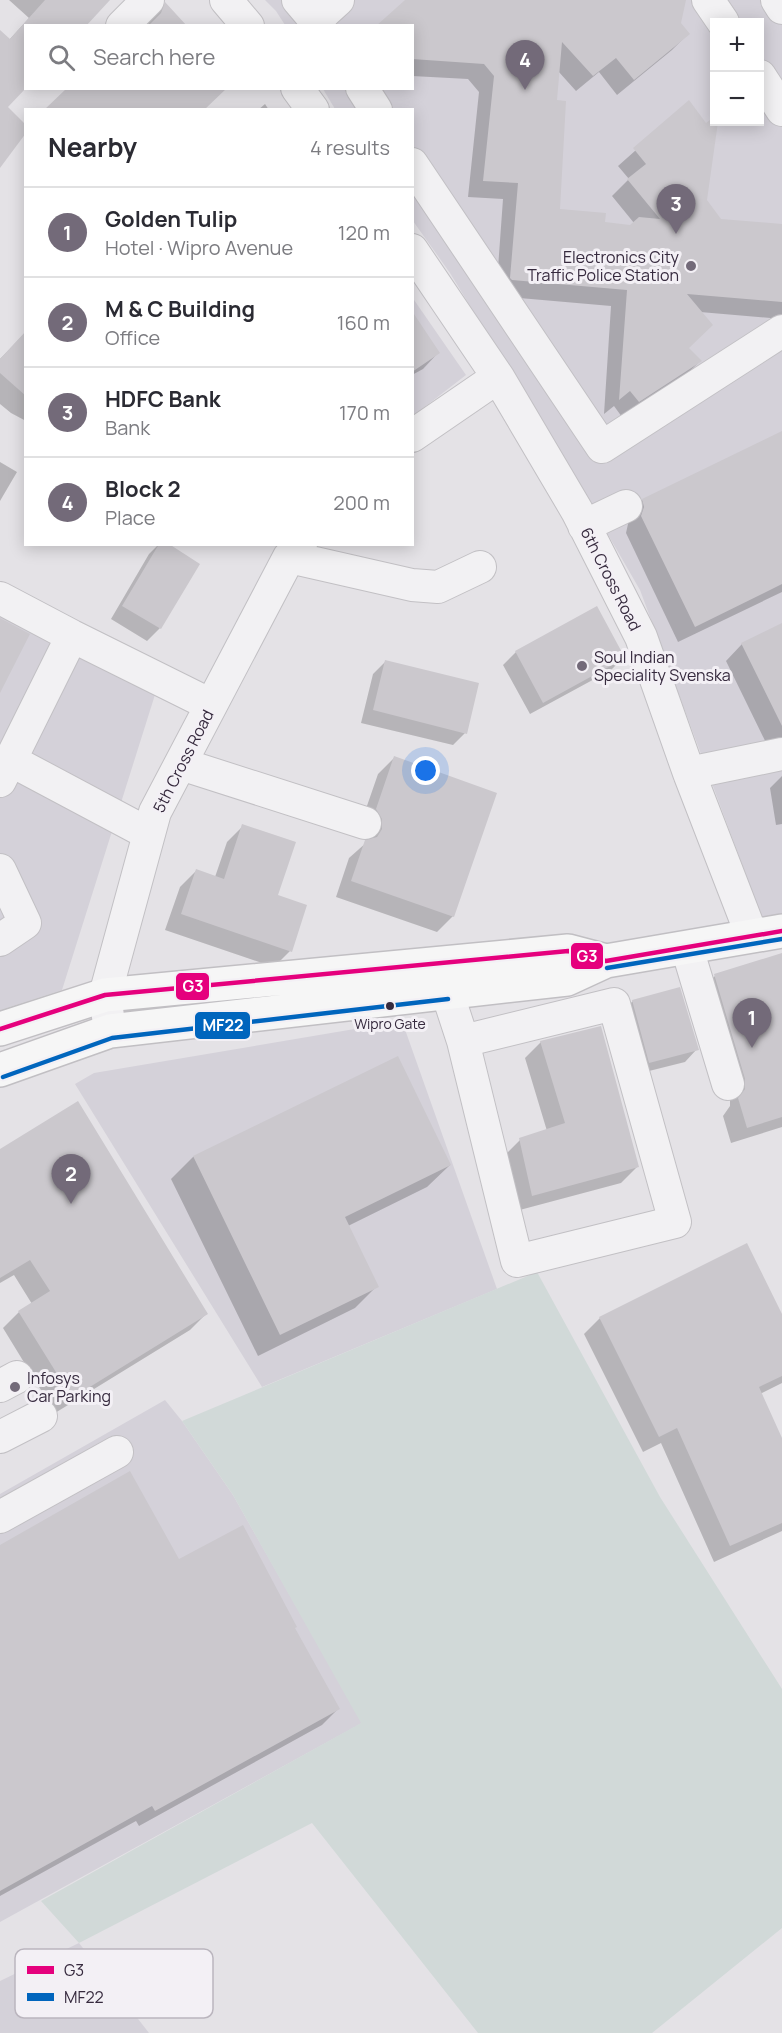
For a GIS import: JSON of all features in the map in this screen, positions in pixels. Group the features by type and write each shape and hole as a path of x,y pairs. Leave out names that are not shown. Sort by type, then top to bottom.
{"main road":[{"path":"0,1070 110,1030 567,979 606,962 767,933"},
{"path":"0,1029 105,995 568,951 606,962"}],"street":[{"path":"124,24 148,0"},
{"path":"226,0 246,24"},
{"path":"708,0 720,18"},
{"path":"777,0 782,8"},
{"path":"764,83 782,110"},
{"path":"298,90 312,108"},
{"path":"363,90 375,108"},
{"path":"414,167 602,447 782,331"},
{"name":"6th Cross Road","path":"414,253 498,377 584,526 640,637 689,773 767,933"},
{"path":"414,435 498,377"},
{"path":"584,526 626,506"},
{"path":"295,551 412,585 438,586 480,567"},
{"name":"5th Cross Road","path":"110,1030 105,995 155,813 295,551"},
{"path":"0,598 212,705"},
{"path":"72,636 5,770 149,834"},
{"path":"689,773 782,754"},
{"path":"181,764 365,822"},
{"path":"0,870 25,923 0,940"},
{"path":"687,948 728,1084"},
{"path":"447,992 463,1041 517,1261 675,1222 614,1004 463,1041"},
{"path":"0,1437 41,1416"},
{"path":"0,1517 117,1452"}],"shaded area":[{"path":"265,0 705,0 712,18 710,18 710,126 764,126 764,85 782,112 782,913 762,918 640,590 450,273 414,222 414,108 334,108 324,90 414,90 414,24 284,24"},
{"path":"721,0 782,0 782,99 764,70 764,18 732,18"},
{"path":"414,300 466,375 414,415"},
{"path":"0,586 159,682 62,990 0,1010"},
{"path":"402,1021 497,1289 262,1387 75,1084 94,1073"},
{"path":"537,1272 660,1497 782,1689 782,1928 652,2033 478,2033 312,1823 79,1943 41,1901 361,1723 233,1495 182,1421"},
{"path":"165,1400 233,1495 362,1723 0,1922 0,1494"},
{"path":"79,1943 84,1949 67,1949"},
{"path":"15,1974 15,2018 137,2018 149,2033 0,2033 0,1981"}],"building":[{"path":"45,0 110,0 88,24 24,24 24,90 8,107 24,123 24,136 0,168 0,30 10,39"},
{"path":"405,0 686,0 681,23 690,34 634,80 616,58 593,76 562,42 557,100 566,101 560,209 606,213 605,222 630,225 639,217 660,219 627,179 646,164 633,148 689,100 706,123 710,120 710,126 717,126 707,200 721,219 782,224 782,302 687,294 713,325 689,348 702,361 639,402 630,391 619,400 627,290 510,278 518,183 483,181 494,76 484,64 414,59 414,24 378,24"},
{"path":"165,2 185,24 150,24 161,13"},
{"path":"65,90 225,90 206,108 46,108"},
{"path":"414,314 440,353 414,371"},
{"path":"24,333 24,394 0,373 0,359"},
{"path":"782,431 782,584 695,627 641,516 644,507 642,499"},
{"path":"158,546 172,546 200,564 161,629 122,606"},
{"path":"597,606 625,658 543,703 515,651"},
{"path":"0,618 30,634 0,693"},
{"path":"782,623 782,726 741,643"},
{"path":"385,660 479,683 467,734 373,710"},
{"path":"394,756 497,793 454,917 351,881 365,840 377,837 382,829 382,819 376,809"},
{"path":"242,824 296,842 278,895 307,905 292,952 181,914 196,869 224,879"},
{"path":"782,953 782,1117 747,1128 738,1098 745,1089 745,1079 714,974"},
{"path":"680,987 699,1050 649,1063 632,1000"},
{"path":"601,1026 639,1167 532,1196 519,1138 565,1123 540,1041"},
{"path":"398,1056 451,1165 345,1217 379,1287 280,1335 193,1156"},
{"path":"78,1101 208,1314 72,1398 18,1311 50,1291 30,1260 0,1278 0,1149"},
{"path":"747,1243 782,1314 782,1376 759,1387 782,1438 782,1523 730,1546 677,1428 659,1437 599,1317"},
{"path":"130,1471 179,1559 243,1525 297,1627 295,1628 340,1709 155,1811 152,1806 0,1891 0,1545"}],"transit line":[{"name":"G3","path":"0,1029 105,995 568,951 606,961 782,931"},
{"name":"MF22","path":"607,968 782,939"},
{"name":"MF22","path":"3,1077 112,1038 448,999"}],"place":[{"name":"Block 2","path":"525,90"},
{"name":"HDFC Bank","path":"676,234"},
{"name":"Electronics City Traffic Police Station","path":"691,266"},
{"name":"Soul Indian Speciality Svenska","path":"582,666"},
{"name":"Wipro Gate","path":"390,1006"},
{"name":"Golden Tulip","path":"752,1048"},
{"name":"M & C Building","path":"71,1204"},
{"name":"Infosys Car Parking","path":"15,1387"}]}
